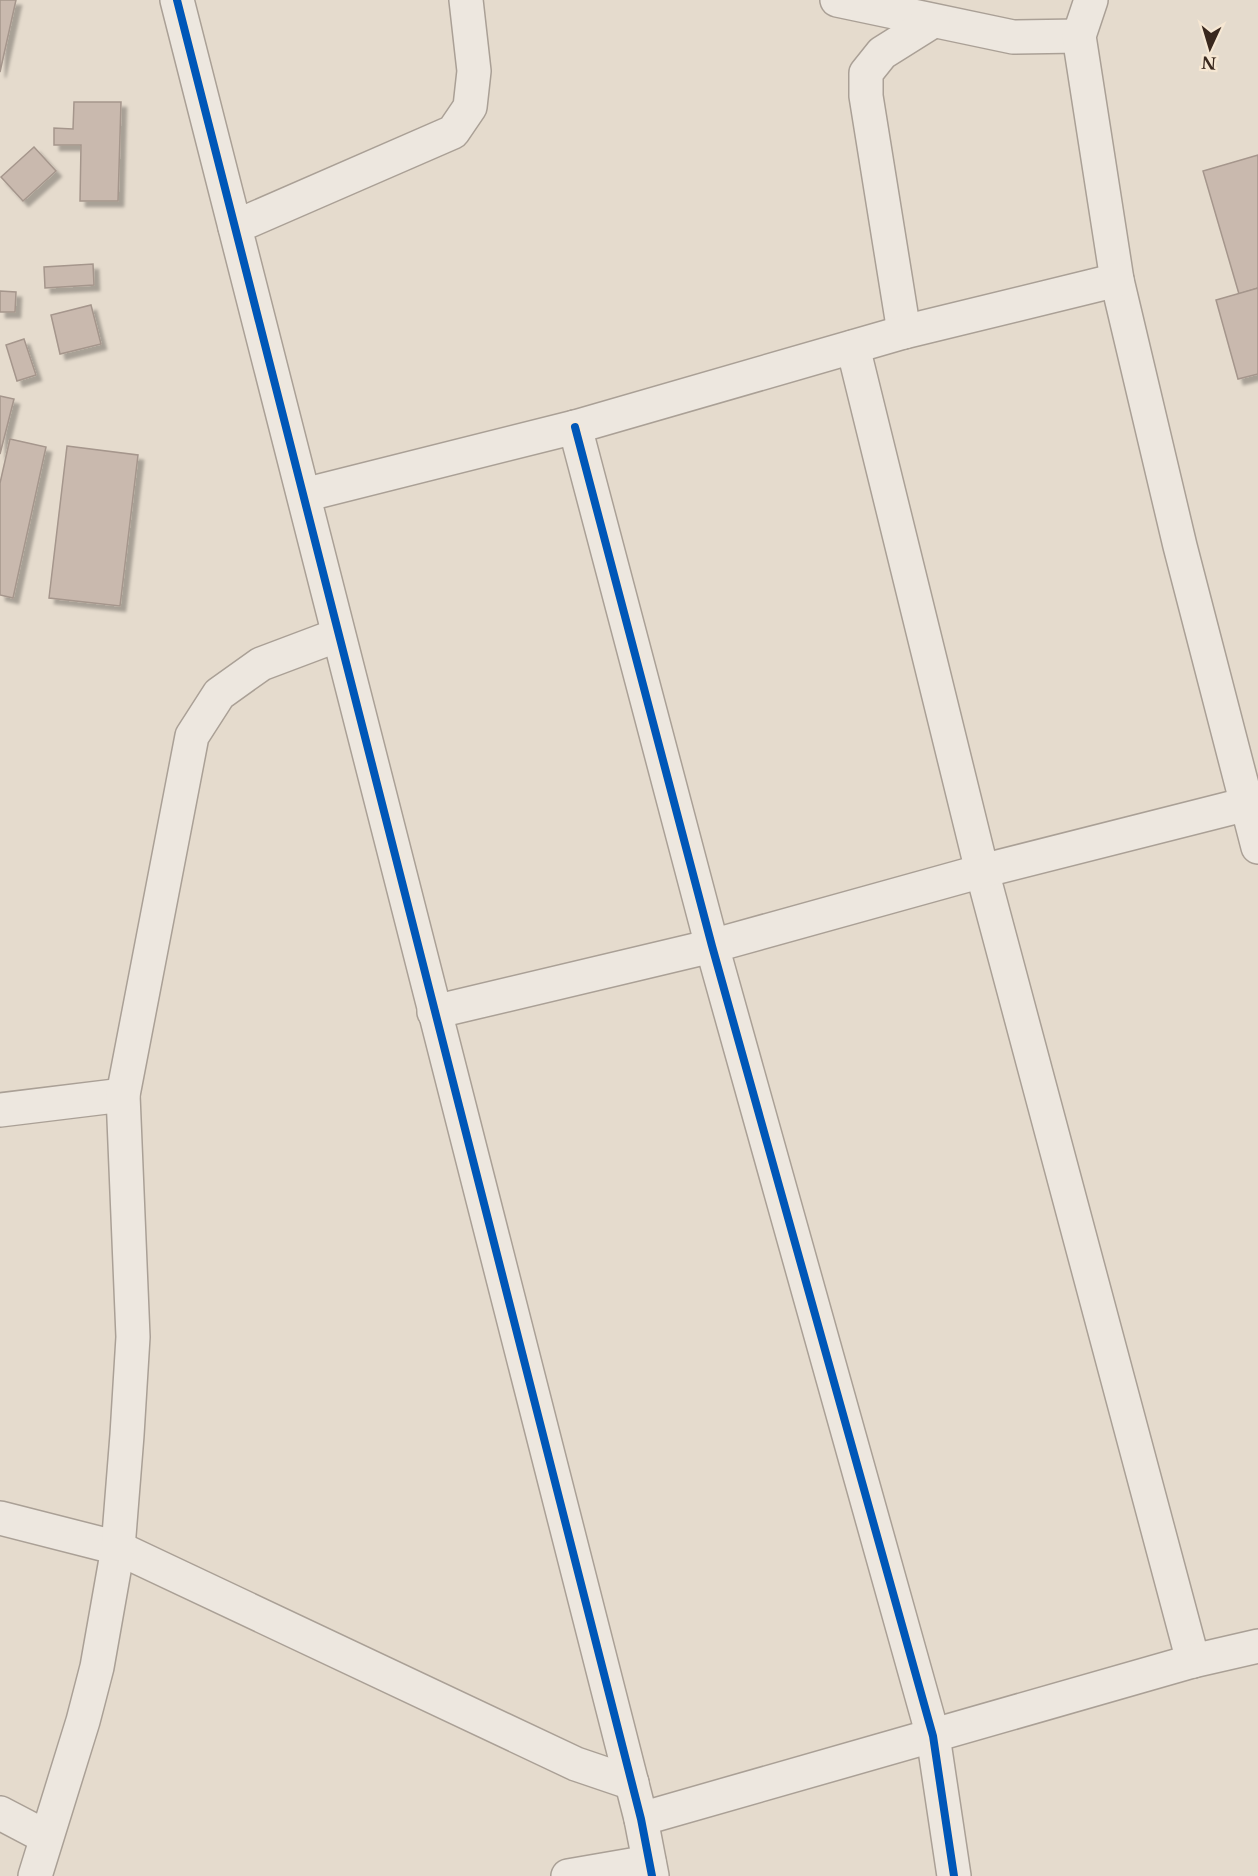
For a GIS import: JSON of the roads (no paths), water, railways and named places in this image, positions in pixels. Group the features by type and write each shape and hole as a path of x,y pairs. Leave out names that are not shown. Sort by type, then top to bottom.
{"street":[{"path":"177,0 632,1783 651,1869 568,1876"},
{"path":"235,227 453,132 470,107 474,71 466,0"},
{"path":"837,0 1013,37 1079,36"},
{"path":"1091,0 1079,36 1117,280 1180,546 1258,847"},
{"path":"904,332 866,96 866,73 882,53 933,21"},
{"path":"304,495 575,428 904,332 1117,280"},
{"path":"853,347 982,872 1193,1661"},
{"path":"575,428 712,946 933,1736 954,1876"},
{"path":"36,1876 97,1667 118,1548 132,1337 123,1095 192,736 219,694 261,664 338,635"},
{"path":"434,1011 712,946 982,872 1247,804"},
{"path":"0,1110 123,1095"},
{"path":"0,1518 118,1548 576,1764 632,1783"},
{"path":"641,1819 1193,1661 1258,1646"},
{"path":"0,1813 46,1837"}]}
